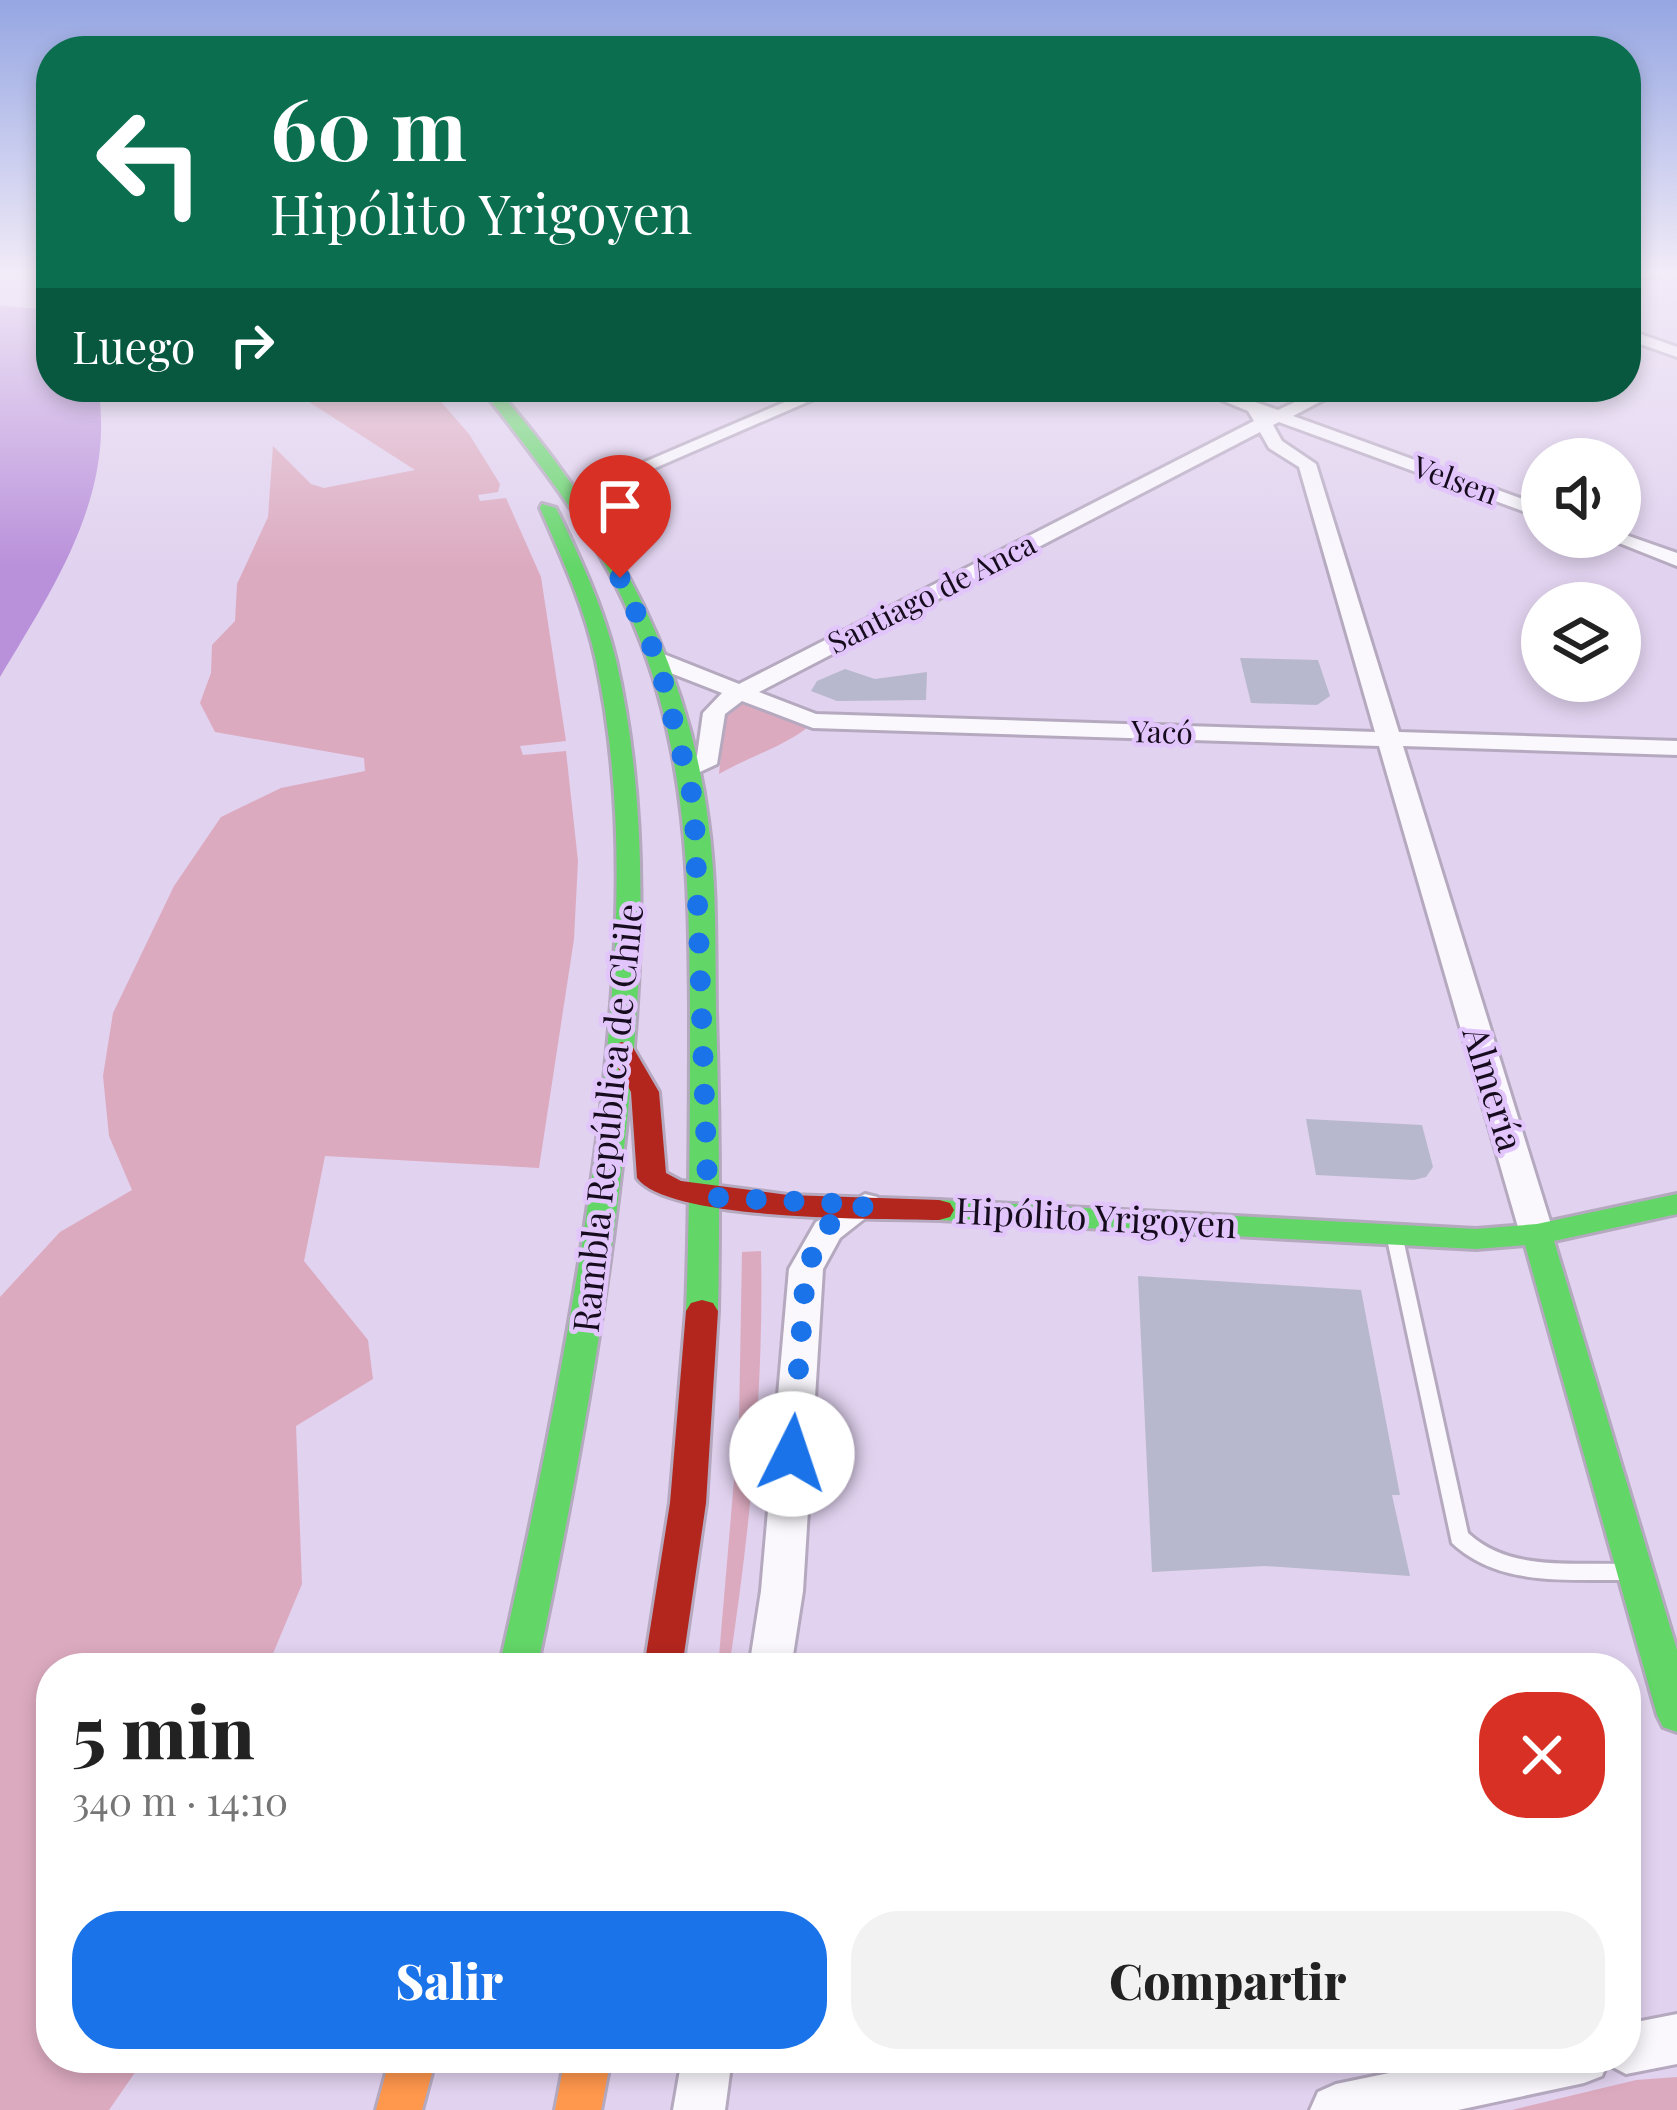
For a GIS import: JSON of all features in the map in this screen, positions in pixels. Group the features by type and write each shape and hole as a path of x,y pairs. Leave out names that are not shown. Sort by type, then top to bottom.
{"main road":[{"name":"Rambla República de Chile","path":"476,402 495,422 559,528 586,590 607,662 629,799 632,942 583,1357 521,1653"},
{"name":"Rambla República de Chile","path":"502,402 574,496 658,660 689,770 699,864 708,1197 698,1423 680,1586 666,1653"},
{"name":"Hipólito Yrigoyen","path":"621,1050 645,1092 652,1178 662,1187 708,1197 1476,1239 1537,1234 1677,1204"},
{"name":"Almería","path":"1537,1234 1677,1714"},
{"path":"399,2110 409,2073"},
{"path":"578,2110 585,2073"}],"street":[{"path":"574,496 798,402"},
{"name":"Velsen","path":"1232,402 1521,505"},
{"name":"Santiago de Anca","path":"740,692 1216,449 1266,417 1309,402"},
{"name":"Almería","path":"1299,407 1321,439 1302,455"},
{"name":"Almería","path":"1266,417 1302,455 1537,1234"},
{"name":"Santiago de Anca","path":"1216,449 1302,455"},
{"name":"Velsen","path":"1302,455 1368,450"},
{"path":"1641,547 1677,560"},
{"name":"Yacó","path":"658,660 791,716 827,723 1677,748"},
{"path":"689,770 709,759 717,706 740,692"},
{"path":"772,1653 782,1592 806,1269 827,1226 866,1205"},
{"path":"1641,2046 1677,2038"},
{"path":"699,2110 705,2073"},
{"path":"1336,2110 1512,2073"}],"lane":[{"path":"1394,1234 1459,1538 1474,1556 1493,1564 1635,1573"}],"shaded area":[{"path":"0,370 36,370 36,402 99,402 98,466 76,540 0,677"},
{"path":"309,402 441,402 469,434 500,484 498,492 478,495 480,501 506,498 541,577 566,741 520,746 523,755 566,751 578,861 574,939 539,1168 325,1156 304,1261 368,1340 373,1379 296,1426 302,1584 273,1653 36,1653 36,2073 135,2073 109,2110 0,2110 0,1297 60,1232 132,1190 109,1136 103,1076 113,1013 174,886 221,817 281,788 365,771 364,758 215,732 200,703 211,673 212,645 235,621 237,584 268,517 273,446 311,484 324,488 415,470"},
{"path":"742,702 808,727 719,774 725,712"},
{"path":"761,1251 758,1408 731,1653 719,1653 739,1422 742,1252"},
{"path":"1677,2077 1677,2110 1512,2110 1636,2080"}],"building":[{"path":"1240,658 1318,660 1330,696 1317,705 1251,703"},
{"path":"845,669 875,679 927,672 926,700 837,701 811,691 817,681"},
{"path":"1306,1119 1422,1125 1433,1167 1426,1177 1414,1180 1316,1175"},
{"path":"1138,1276 1361,1290 1400,1495 1392,1495 1410,1576 1265,1566 1152,1572"}],"traffic: fast":[{"path":"500,402 560,478 621,577 667,684 683,741 698,824 701,877 702,1311"},
{"path":"521,1653 587,1317 615,1104 627,937 623,771 606,661 595,621 548,508"},
{"path":"939,1210 1476,1239 1537,1234 1677,1204"},
{"path":"1537,1234 1677,1715"}],"traffic: slow":[{"path":"399,2110 409,2073"},
{"path":"578,2110 585,2073"}],"traffic: jam":[{"path":"621,1050 645,1092 652,1178 703,1196 743,1201 939,1210"},
{"path":"665,1653 688,1503 702,1311"}],"route":[{"path":"620,578 658,660 694,803 708,1197 866,1205 827,1226 806,1269 792,1454"}]}
